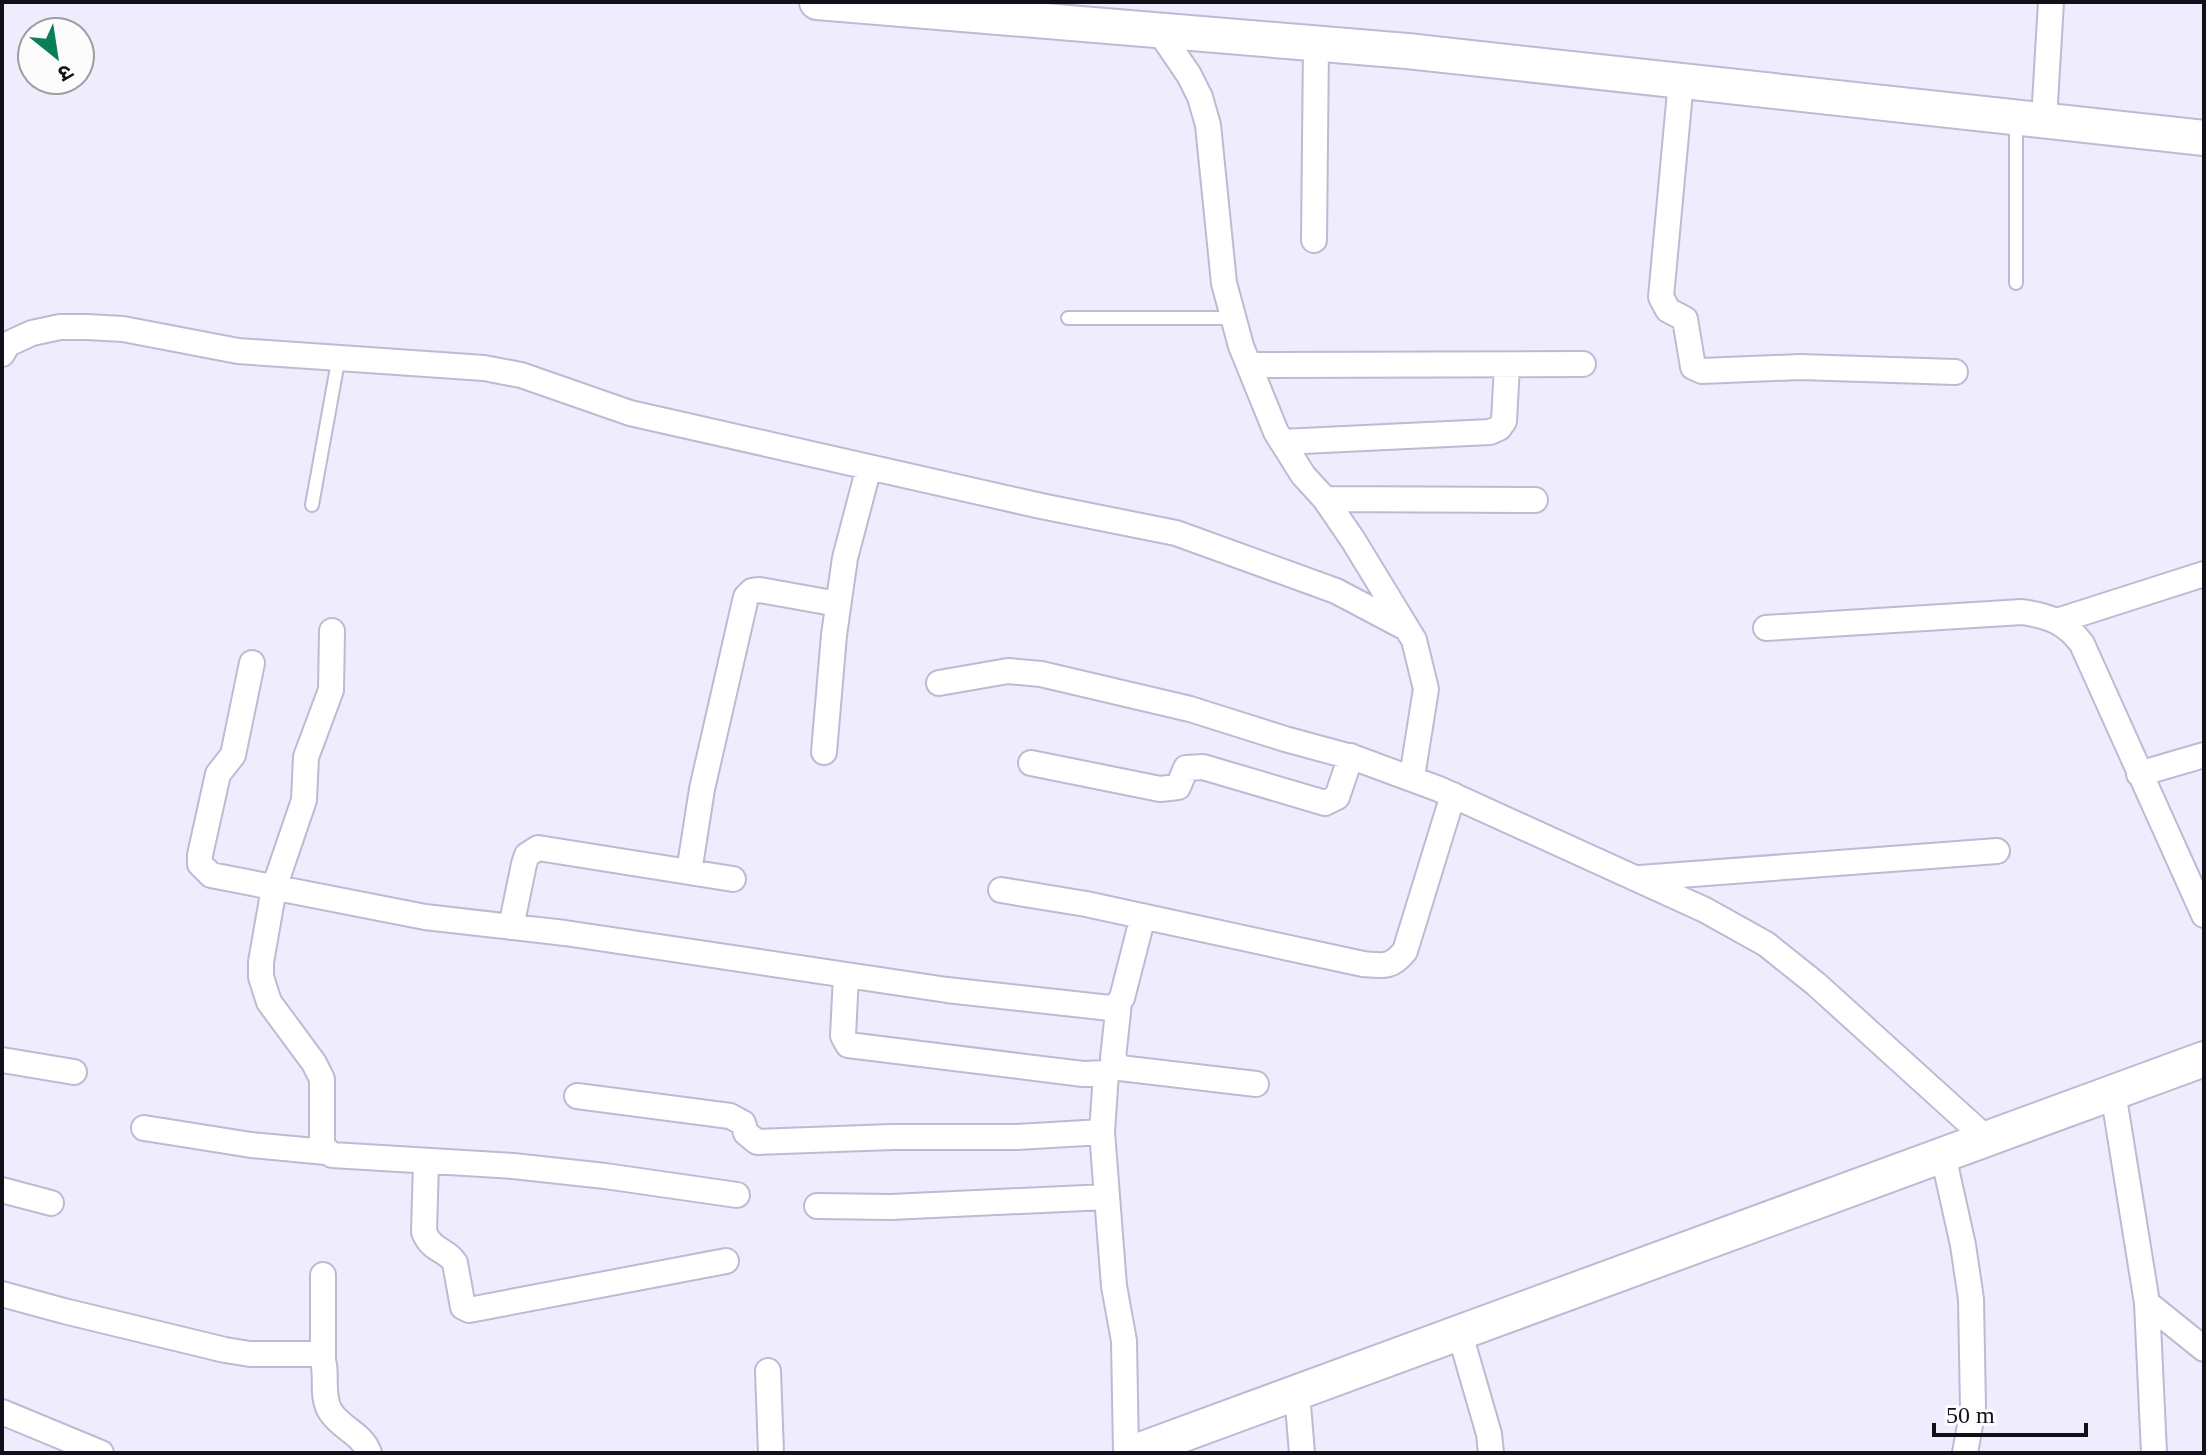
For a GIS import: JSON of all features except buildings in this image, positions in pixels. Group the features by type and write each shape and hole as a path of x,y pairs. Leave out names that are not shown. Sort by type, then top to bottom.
{"main road":[{"path":"817,2 1316,44 2204,138"},
{"path":"1132,1453 1185,1444 1297,1393 2204,1059"}],"street":[{"path":"2030,119 2048,58 2051,2"},
{"path":"1159,31 1189,75 1200,97 1208,125 1224,283 1232,318 1249,365 1282,442 1303,475 1325,499 1406,628 1417,651 1426,689 1412,777"},
{"path":"1314,240 1316,44"},
{"path":"1681,81 1661,297 1668,310 1685,319 1693,367 1702,371 1800,367 1955,372"},
{"path":"2,354 8,344 32,333 60,327 87,327 123,329 238,351 484,368 521,375 630,413 1041,506 1176,533 1336,591 1406,628"},
{"path":"1249,365 1583,364"},
{"path":"1282,442 1490,432 1499,428 1504,421 1507,365"},
{"path":"824,752 845,558 869,467"},
{"path":"1325,499 1535,500"},
{"path":"2057,621 2204,574"},
{"path":"689,872 702,789 746,597 752,591 760,590 838,604"},
{"path":"1766,628 2022,612 2057,621 2074,633 2082,644 2204,915"},
{"path":"326,1152 322,1146 322,1079 314,1063 269,1002 261,977 274,888 304,800 306,757 331,690 332,631"},
{"path":"252,663 233,755 218,774 200,864 211,875 425,917 1094,1007 1110,1008 1119,1003"},
{"path":"939,683 1008,671 1041,674 1190,709 1412,777 1705,910 1766,944 1816,984 1987,1139"},
{"path":"2139,774 2204,755"},
{"path":"1031,763 1160,789 1178,787 1186,768 1203,767 1325,803 1337,797 1351,756"},
{"path":"1001,890 1384,966 1396,961 1405,951 1453,795"},
{"path":"511,927 527,855 538,848 733,879"},
{"path":"1634,879 1997,851"},
{"path":"1126,1453 1124,1341 1114,1286 1102,1132 1119,1003 1143,916"},
{"path":"846,976 843,1036 848,1045 1083,1074 1120,1068 1256,1084"},
{"path":"2,1060 74,1072"},
{"path":"2113,1092 2147,1303 2154,1453"},
{"path":"577,1096 730,1116 743,1123 750,1139 769,1143 1102,1132"},
{"path":"144,1128 332,1155 513,1166 737,1195"},
{"path":"1943,1155 1963,1245 1971,1299 1973,1408 1965,1453"},
{"path":"426,1162 424,1232 428,1243 451,1256 463,1307 469,1310 726,1261"},
{"path":"2,1190 51,1203"},
{"path":"817,1206 891,1207 1106,1197"},
{"path":"323,1275 325,1396 337,1420 363,1439 369,1453"},
{"path":"2,1294 225,1350 250,1354 317,1353 323,1357"},
{"path":"2147,1303 2204,1349"},
{"path":"1460,1334 1489,1434 1491,1453"},
{"path":"768,1371 771,1453"},
{"path":"1297,1393 1302,1453"},
{"path":"2,1412 101,1453"}],"lane":[{"path":"2016,283 2030,119"},
{"path":"1068,318 1232,318"},
{"path":"312,505 339,356"}]}
